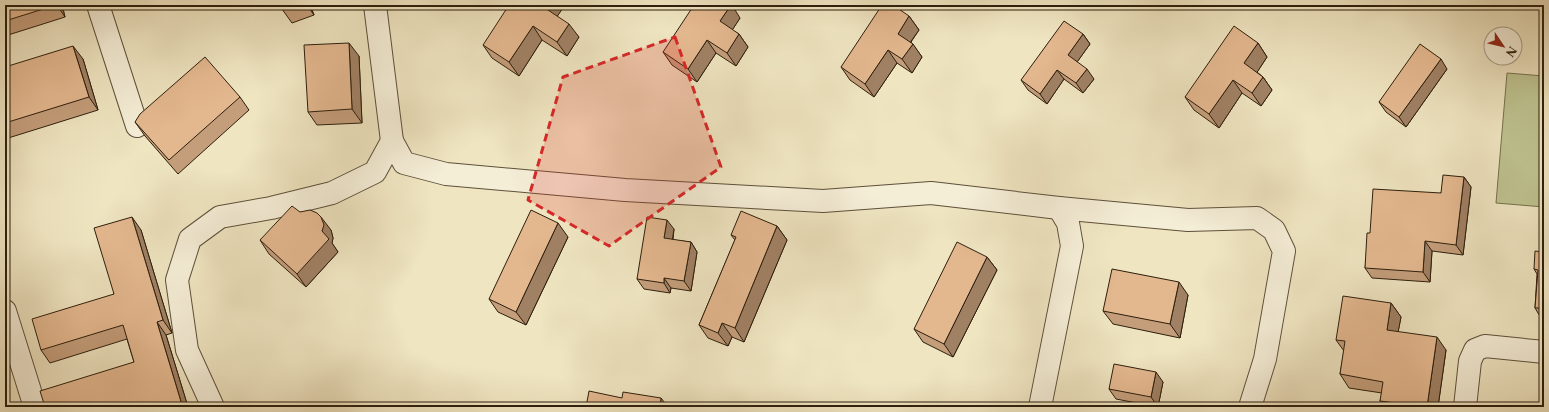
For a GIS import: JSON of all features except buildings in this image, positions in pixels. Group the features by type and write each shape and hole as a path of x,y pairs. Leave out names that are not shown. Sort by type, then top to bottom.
{"street":[{"path":"98,5 137,126"},
{"path":"374,5 392,142 404,163 446,174 625,190 823,201 931,193 1059,208 1188,220 1257,218 1274,230 1284,251 1265,359 1250,407"},
{"path":"213,407 187,350 177,280 190,239 220,217 271,208 332,193 375,172 392,142"},
{"path":"1040,407 1072,246 1068,223 1059,208"},
{"path":"5,311 35,407"},
{"path":"1465,407 1470,361 1475,350 1485,346 1544,352"}],"highlighted area":[{"path":"675,37 721,167 609,246 528,200 563,77"}],"green space":[{"path":"1507,73 1544,76 1544,207 1496,203"}]}
